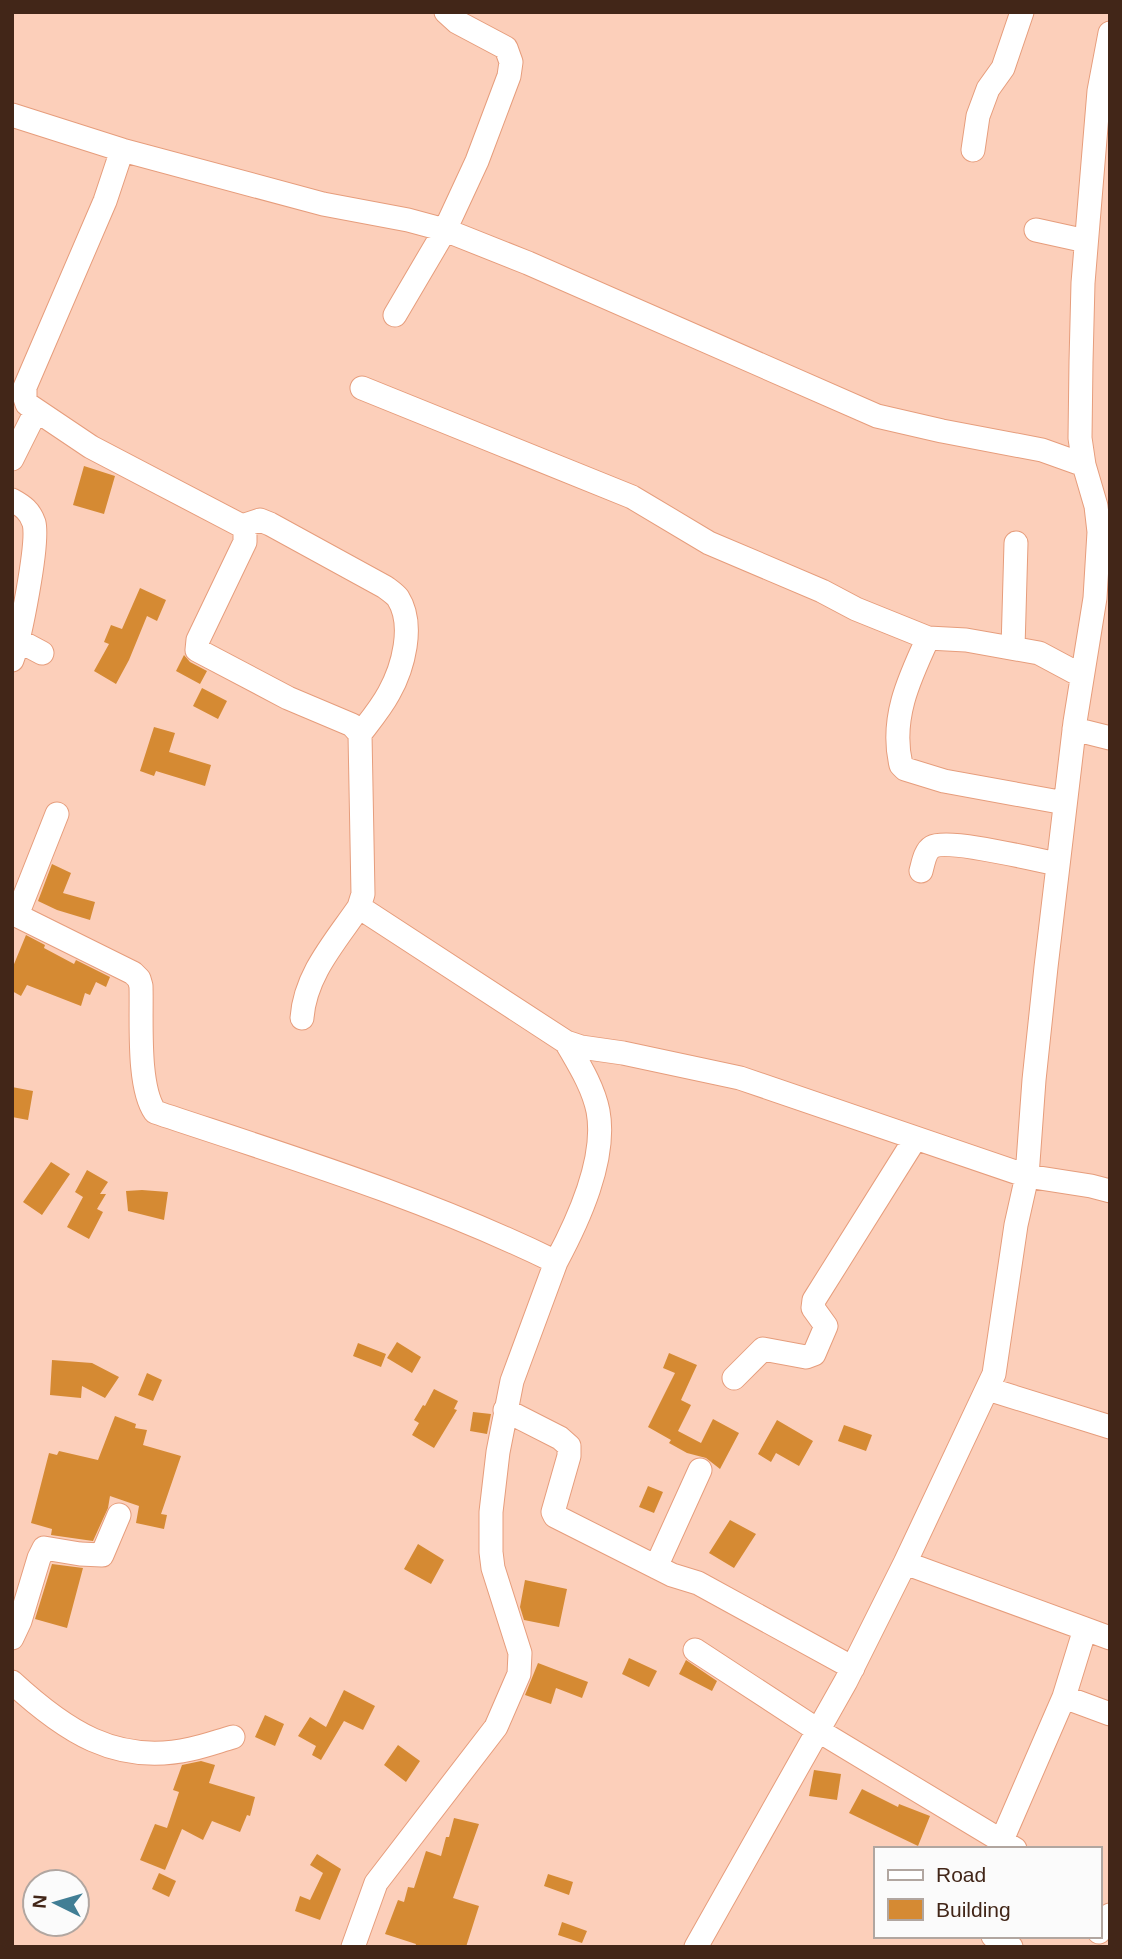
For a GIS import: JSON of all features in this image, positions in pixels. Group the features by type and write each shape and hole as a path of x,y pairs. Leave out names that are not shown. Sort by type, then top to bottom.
{"street":[{"path":"396,315 445,230 477,161 509,76 511,62 506,48 457,22 446,12"},
{"path":"973,150 978,116 988,89 1003,68 1022,12"},
{"path":"695,1947 853,1668 994,1374 1016,1225 1027,1176 1034,1080 1065,803 1095,598 1099,532 1096,506 1084,465 1080,438 1080,375 1086,241 1099,91 1109,39"},
{"path":"12,115 122,150 323,204 445,230 528,263 877,416 1042,450 1084,465"},
{"path":"122,150 105,201 26,387 27,404 91,447 242,526 246,531 244,542 198,640 197,650 288,698 352,725 360,734"},
{"path":"1036,230 1086,241"},
{"path":"362,388 632,497 709,543 928,638 966,640 1039,653 1082,676"},
{"path":"12,459 36,411"},
{"path":"12,500 24,506 35,526 14,646 42,653"},
{"path":"242,526 260,520 270,524 385,587 397,597 404,614 406,635 400,668 388,694 360,734 363,894 359,908 314,973 303,1003 302,1018"},
{"path":"1013,648 1016,543"},
{"path":"928,638 914,669 898,719 901,765 905,769 944,781 1065,803"},
{"path":"1074,729 1110,738"},
{"path":"57,814 14,914 139,979 144,1086 148,1102 155,1112 278,1152 482,1227 556,1262"},
{"path":"921,871 928,849 935,845 972,847 1058,864"},
{"path":"359,908 566,1042 740,1078 1027,1176 1110,1191"},
{"path":"353,1947 376,1884 496,1727 519,1674 520,1653 496,1580 491,1552 495,1478 512,1381 556,1262 570,1236 591,1181 599,1127 598,1110 586,1078 566,1042"},
{"path":"734,1378 763,1349 806,1357 814,1354 826,1325 813,1308 814,1300 915,1139"},
{"path":"988,1389 1110,1427"},
{"path":"505,1410 560,1438 569,1446 569,1456 553,1512 555,1516 672,1575 698,1583 853,1668"},
{"path":"656,1567 700,1470"},
{"path":"12,1638 44,1548 103,1555 119,1515"},
{"path":"905,1563 1110,1638"},
{"path":"695,1650 819,1731 1008,1844 1064,1697 1085,1629"},
{"path":"12,1682 70,1728 102,1745 126,1752 190,1750 233,1737"},
{"path":"1064,1697 1110,1714"},
{"path":"1101,1929 1110,1913"}],"building":[{"path":"84,466 115,476 104,514 73,505"},
{"path":"140,588 166,600 157,621 147,616 116,684 94,671 109,644 104,642 111,625 122,629"},
{"path":"184,655 190,662 207,671 200,684 176,671"},
{"path":"202,688 227,701 218,719 193,706"},
{"path":"154,727 175,733 169,752 211,765 205,786 156,771 154,776 140,771"},
{"path":"52,864 71,873 63,893 95,902 90,920 38,901"},
{"path":"26,935 74,964 76,960 110,977 106,987 96,982 90,995 85,993 81,1006 27,985 21,996 12,991 12,969"},
{"path":"12,1087 33,1091 28,1120 12,1117"},
{"path":"51,1162 70,1174 42,1215 23,1202"},
{"path":"87,1170 108,1182 100,1194 106,1194 97,1209 103,1212 89,1239 67,1227 83,1197 75,1192"},
{"path":"126,1191 168,1192 164,1220 128,1211"},
{"path":"397,1342 421,1357 412,1373 387,1358"},
{"path":"358,1343 386,1354 381,1367 353,1356"},
{"path":"669,1353 697,1365 681,1400 691,1405 678,1431 701,1443 713,1419 739,1433 720,1469 706,1458 687,1453 669,1443 671,1440 648,1427 675,1373 663,1368"},
{"path":"52,1360 92,1363 119,1377 105,1398 82,1386 81,1398 50,1395"},
{"path":"147,1373 162,1380 153,1401 138,1395"},
{"path":"434,1389 458,1401 454,1409 457,1410 434,1448 412,1435 419,1423 414,1420"},
{"path":"473,1412 491,1414 487,1434 470,1431"},
{"path":"115,1416 136,1424 135,1428 147,1430 143,1445 181,1456 161,1514 167,1515 164,1529 136,1523 139,1506 110,1496 108,1508 93,1541 51,1535 52,1529 31,1523 49,1453 57,1455 59,1451 98,1460"},
{"path":"777,1420 813,1441 799,1466 776,1453 771,1462 758,1454"},
{"path":"844,1425 872,1435 866,1451 838,1441"},
{"path":"648,1486 663,1492 654,1513 639,1507"},
{"path":"730,1520 756,1534 734,1568 709,1553"},
{"path":"418,1544 444,1560 431,1584 404,1569"},
{"path":"52,1564 83,1568 67,1628 35,1619"},
{"path":"525,1580 567,1589 559,1627 524,1620 520,1607"},
{"path":"629,1658 657,1671 649,1687 622,1674"},
{"path":"686,1660 717,1681 712,1691 679,1674"},
{"path":"538,1663 588,1682 582,1698 556,1688 551,1704 525,1695"},
{"path":"344,1690 375,1706 363,1730 344,1721 321,1760 312,1755 316,1746 298,1736 310,1717 326,1727"},
{"path":"265,1715 284,1724 275,1746 255,1737"},
{"path":"398,1745 420,1761 406,1782 384,1765"},
{"path":"201,1761 215,1765 209,1783 255,1797 250,1816 247,1815 240,1832 212,1821 203,1840 182,1829 165,1870 140,1860 155,1824 167,1828 179,1792 173,1790 182,1765"},
{"path":"814,1770 841,1774 837,1800 809,1796"},
{"path":"862,1789 898,1807 899,1804 930,1816 918,1846 849,1813"},
{"path":"454,1818 479,1824 453,1898 479,1906 466,1947 415,1947 416,1944 385,1934 398,1900 404,1902 408,1887 414,1888 426,1851 441,1856"},
{"path":"317,1854 341,1869 320,1920 295,1911 300,1896 310,1900 323,1873 310,1865"},
{"path":"159,1873 176,1881 169,1897 152,1889"},
{"path":"548,1874 573,1882 569,1895 544,1886"},
{"path":"562,1922 587,1931 582,1943 558,1935"}]}
